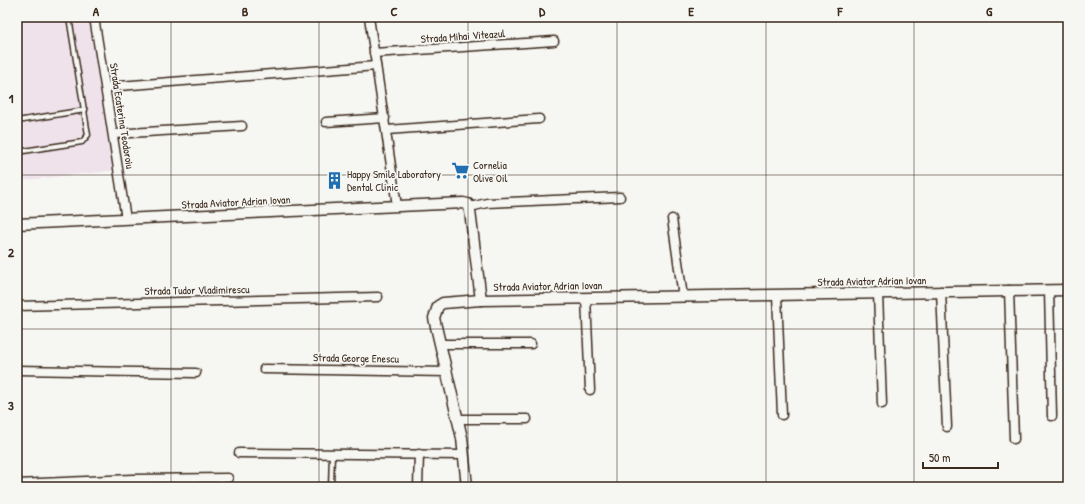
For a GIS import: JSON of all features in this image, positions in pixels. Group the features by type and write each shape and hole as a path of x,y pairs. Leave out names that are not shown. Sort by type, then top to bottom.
{"street":[{"name":"Strada Ecaterina Teodoroiu","path":"94,17 114,134 126,220"},
{"path":"369,17 387,130 397,206"},
{"name":"Strada Mihai Viteazul","path":"374,52 554,42"},
{"path":"106,87 376,66"},
{"path":"326,122 385,118"},
{"path":"387,130 540,119"},
{"path":"114,134 242,126"},
{"path":"470,207 487,203 620,197"},
{"name":"Strada Aviator Adrian Iovan","path":"17,224 126,220 458,202 468,204 470,207 481,300 1068,290"},
{"path":"672,219 683,297"},
{"path":"1009,290 1014,438"},
{"path":"1049,290 1052,416"},
{"path":"941,292 947,428"},
{"path":"878,293 882,404"},
{"path":"777,295 782,415"},
{"name":"Strada Tudor Vladimirescu","path":"17,306 378,297"},
{"path":"586,298 590,390"},
{"path":"467,487 464,455 458,419 434,318 438,306 443,303 481,300"},
{"path":"440,344 531,344"},
{"name":"Strada George Enescu","path":"264,368 447,372"},
{"path":"17,370 196,373"},
{"path":"458,419 527,419"},
{"path":"238,453 464,455"},
{"path":"418,487 419,454"},
{"path":"17,484 132,479 228,478"}],"lane":[{"path":"17,152 82,142 86,139 88,129 69,17"},
{"path":"17,121 85,110"},
{"path":"330,487 332,453"}],"shaded area":[{"path":"17,17 90,17 118,170 17,181"}],"place":[{"name":"Cornelia Olive Oil","path":"460,171"},
{"name":"Happy Smile Laboratory Dental Clinic","path":"334,180"}]}
